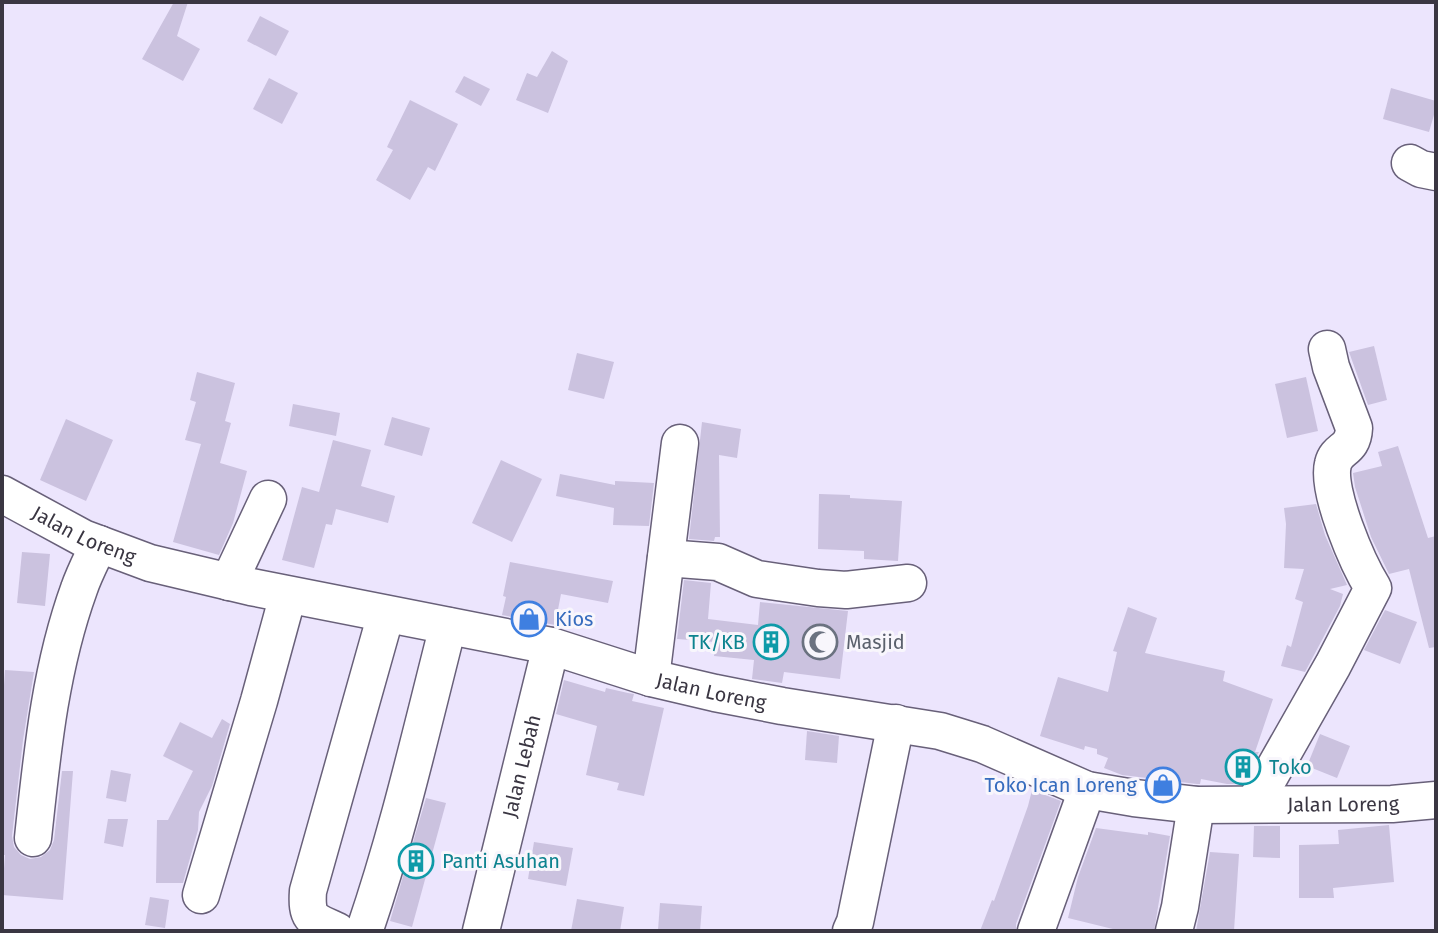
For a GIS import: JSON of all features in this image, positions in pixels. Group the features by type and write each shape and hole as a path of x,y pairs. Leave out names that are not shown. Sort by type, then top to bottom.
{"street":[{"path":"1254,804 1373,588 1349,539 1337,504 1333,464 1336,457 1351,444 1354,428 1327,349"},
{"path":"651,678 680,443"},
{"name":"Jalan Loreng","path":"2,494 99,544 150,563 288,595 551,646 651,678 782,706 940,731 982,744 1087,790 1196,805 1377,805 1436,800"},
{"path":"229,582 268,499"},
{"path":"33,838 42,750 63,642 79,588 99,544"},
{"path":"666,558 718,562 757,579 818,588 846,590 908,583"},
{"path":"201,895 288,595"},
{"path":"337,931 313,921 307,906 308,891 386,614"},
{"path":"363,931 376,900 392,845 448,626"},
{"name":"Jalan Lebah","path":"481,931 551,646"},
{"path":"851,931 896,723"},
{"path":"1036,931 1087,790"},
{"path":"1174,931 1196,805"}],"building":[{"path":"174,2 188,2 177,36 200,49 183,81 142,59"},
{"path":"260,16 289,31 276,56 247,41"},
{"path":"552,51 568,61 548,113 516,100 527,73 537,77"},
{"path":"464,76 490,89 481,106 455,92"},
{"path":"269,78 298,93 282,124 253,109"},
{"path":"1391,88 1436,101 1429,132 1383,119"},
{"path":"410,100 458,124 435,171 428,167 410,200 376,180 393,150 387,147"},
{"path":"1374,346 1387,400 1368,405 1349,352"},
{"path":"577,353 614,362 604,399 568,390"},
{"path":"197,372 235,383 225,421 231,423 220,463 247,471 233,523 219,555 173,542 201,444 185,440 196,402 190,400"},
{"path":"1306,377 1318,431 1287,438 1275,384"},
{"path":"293,404 340,413 336,436 289,426"},
{"path":"392,417 430,428 422,456 384,445"},
{"path":"66,419 113,440 86,501 40,480"},
{"path":"702,422 741,429 737,458 719,455 720,537 715,537 714,541 689,539"},
{"path":"333,440 371,450 361,486 395,496 388,523 336,509 332,525 326,524 314,568 282,560 302,487 319,492"},
{"path":"1398,446 1428,538 1436,536 1436,647 1429,648 1409,569 1389,574 1371,537 1355,487 1353,473 1382,466 1378,452"},
{"path":"501,460 542,479 512,542 472,523"},
{"path":"560,474 615,485 615,481 654,483 649,526 613,525 614,508 556,496"},
{"path":"819,494 902,501 898,561 864,559 864,551 818,549"},
{"path":"1316,504 1325,535 1347,585 1330,589 1343,594 1340,606 1305,672 1281,666 1287,645 1291,647 1303,602 1295,599 1304,569 1284,568 1284,508"},
{"path":"22,552 50,554 45,606 17,603"},
{"path":"510,562 613,581 608,603 561,594 555,625 502,615"},
{"path":"684,580 711,583 708,619 758,625 760,602 848,611 840,679 784,672 782,683 752,679 754,660 714,656 715,642 677,639"},
{"path":"1128,607 1157,618 1145,653 1225,671 1223,681 1273,699 1255,752 1259,752 1241,784 1201,779 1197,784 1122,775 1104,768 1108,758 1097,754 1097,749 1085,746 1084,750 1040,736 1058,677 1108,692 1117,652 1113,651"},
{"path":"1385,610 1417,622 1400,664 1364,650"},
{"path":"5,670 34,672 12,836 14,847 21,855 30,859 41,857 50,850 54,840 62,771 73,771 63,900 2,895 5,855 2,855 2,716"},
{"path":"564,680 605,692 606,688 634,694 632,701 664,708 644,796 617,790 619,783 586,775 597,726 556,714"},
{"path":"222,719 230,724 212,786 199,812 198,830 183,883 156,883 157,820 168,820 193,771 163,756 180,722 212,738"},
{"path":"807,731 839,736 837,763 805,760"},
{"path":"1320,734 1350,746 1337,778 1307,766"},
{"path":"111,770 131,774 126,802 106,798"},
{"path":"1032,790 1061,801 1016,931 980,931 994,901"},
{"name":"Panti Asuhan","path":"426,798 446,803 412,927 390,921"},
{"path":"108,819 128,819 123,847 104,843"},
{"path":"1389,825 1394,882 1333,888 1334,898 1299,898 1299,845 1339,844 1338,830"},
{"path":"1254,826 1280,826 1280,858 1253,857"},
{"path":"1096,828 1170,836 1154,931 1121,931 1068,918 1078,877"},
{"path":"534,842 573,848 566,886 528,879"},
{"path":"1210,852 1239,854 1234,931 1196,931"},
{"path":"150,897 169,900 165,928 145,925"},
{"path":"577,899 624,907 620,931 571,931"},
{"path":"660,903 702,906 700,931 658,930"}],"place":[{"name":"Kios","path":"529,619"},
{"name":"TK/KB","path":"771,642"},
{"name":"Masjid","path":"820,642"},
{"name":"Toko","path":"1243,767"},
{"name":"Toko Ican Loreng","path":"1163,785"},
{"name":"Panti Asuhan","path":"416,861"}]}
